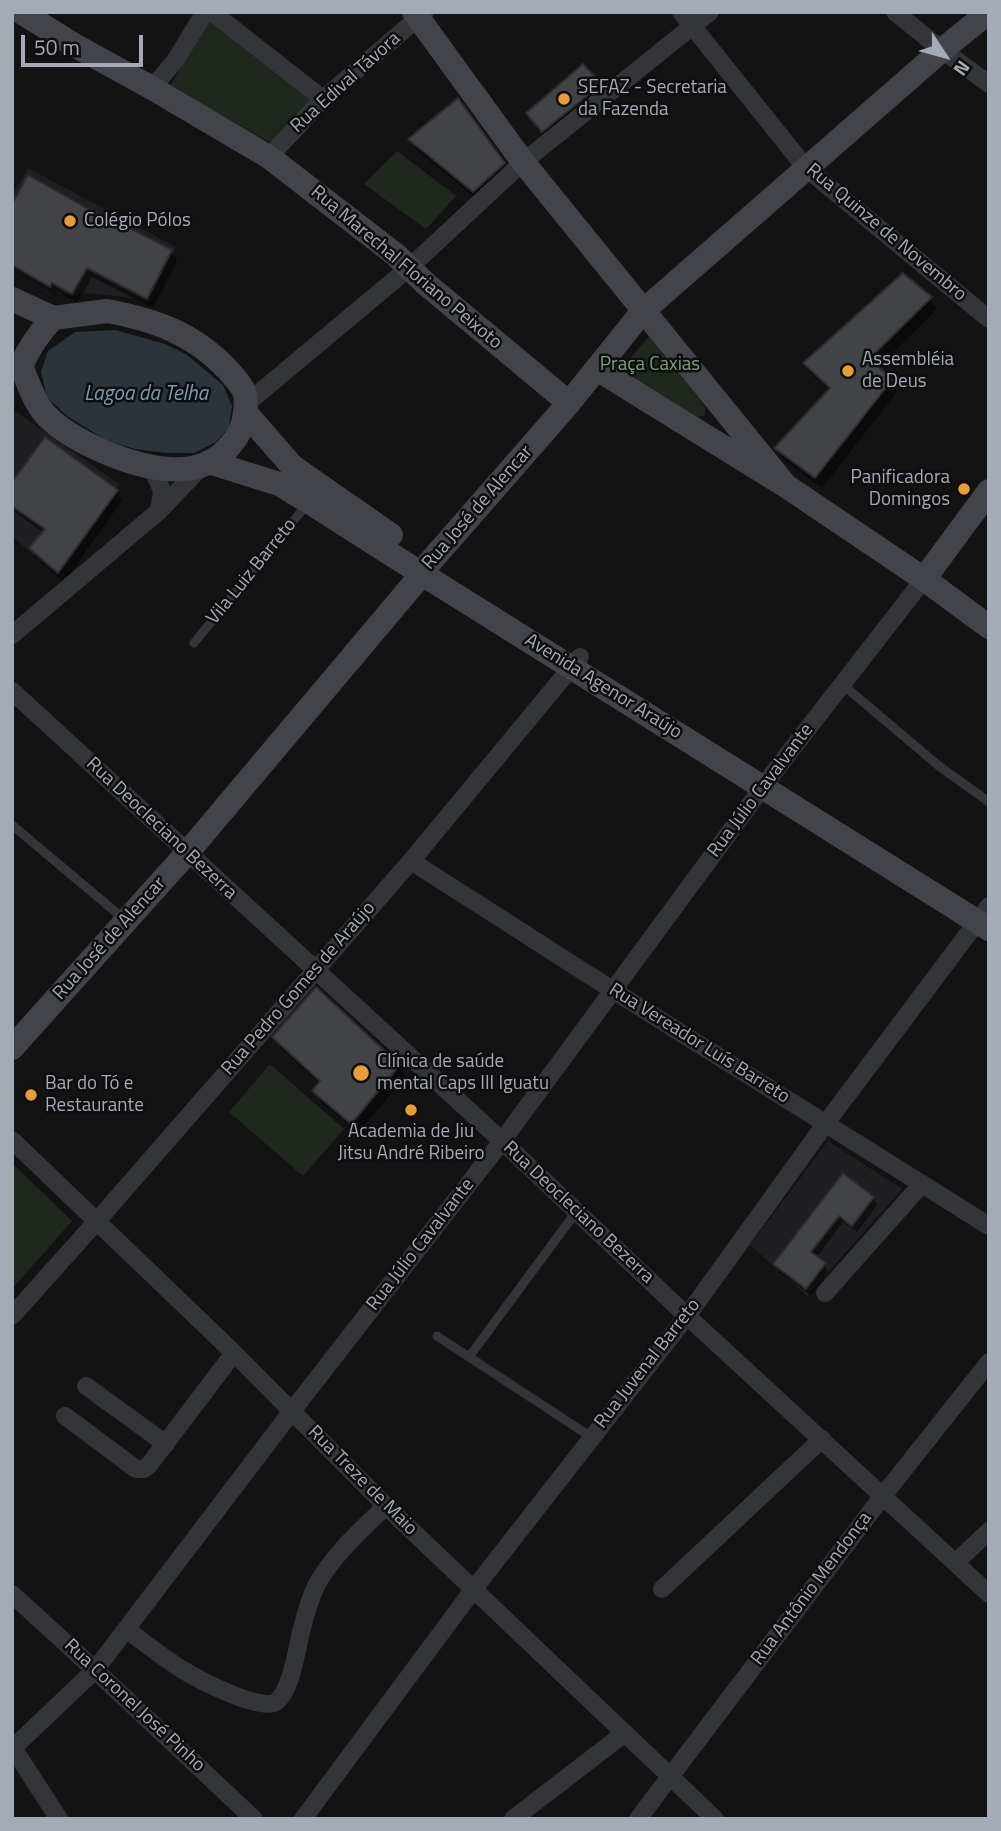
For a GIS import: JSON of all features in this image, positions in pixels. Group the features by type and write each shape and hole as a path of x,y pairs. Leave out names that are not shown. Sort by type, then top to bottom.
{"main road":[{"name":"Rua Marechal Floriano Peixoto","path":"21,12 269,157 411,267 426,284 569,403"},
{"name":"Rua José de Alencar","path":"12,1048 187,853 426,568 569,403 643,311 989,12"},
{"path":"419,14 523,162 786,486"},
{"path":"12,299 53,318"},
{"name":"Avenida Agenor Araújo","path":"426,568 292,466 245,408 244,391 233,376 194,341 166,326 107,310 53,318 28,350 17,357 33,395 51,421 96,448 123,460 152,467 182,470 206,463 279,484 426,568 985,917"},
{"path":"597,369 786,486 924,579 989,627"},
{"path":"206,463 222,454 233,443 241,431 245,408"},
{"name":"Rua Júlio Cavalvante","path":"924,579 989,491"}],"street":[{"path":"152,89 176,61 205,12"},
{"path":"212,12 323,99"},
{"path":"245,408 411,267 523,162 687,19 710,12"},
{"path":"895,12 989,84"},
{"name":"Rua Edival Távora","path":"269,157 323,99 419,14"},
{"name":"Rua Quinze de Novembro","path":"687,19 806,168 989,319"},
{"path":"12,635 159,511 206,463"},
{"path":"152,467 162,491 159,511"},
{"name":"Rua Júlio Cavalvante","path":"13,1749 95,1670 127,1630 292,1411 502,1142 767,781 924,579"},
{"name":"Rua Pedro Gomes de Araújo","path":"12,1316 411,861 576,662"},
{"name":"Rua Deocleciano Bezerra","path":"12,691 316,969 989,1594"},
{"name":"Rua Vereador Luís Barreto","path":"411,861 989,1226"},
{"name":"Rua Juvenal Barreto","path":"303,1819 473,1590 687,1316 826,1123 985,917"},
{"name":"Rua Treze de Maio","path":"12,1140 234,1353 386,1506 715,1819"},
{"path":"824,1293 921,1185"},
{"path":"65,1416 135,1469 144,1469 234,1353"},
{"name":"Rua Antônio Mendonça","path":"638,1819 989,1362"},
{"path":"86,1386 166,1444"},
{"path":"662,1589 822,1439"},
{"path":"127,1630 194,1676 260,1704 269,1705 284,1692 288,1683 308,1607 321,1578 341,1552 386,1506"},
{"path":"955,1563 989,1531"},
{"name":"Rua Coronel José Pinho","path":"12,1594 254,1819"},
{"path":"513,1819 625,1733"},
{"path":"13,1749 59,1819"}],"lane":[{"name":"Vila Luiz Barreto","path":"194,643 309,502"},
{"path":"843,685 939,766 989,802"},
{"path":"12,825 125,920"},
{"path":"469,1357 576,1212"},
{"path":"437,1336 591,1437"}],"shaded area":[{"name":"Colégio Pólos","path":"28,168 176,247 149,300 88,293 51,294 12,271 12,195"},
{"path":"12,409 119,484 56,575 12,536"},
{"path":"828,1141 902,1189 807,1296 750,1245"}],"green space":[{"path":"211,18 314,97 273,144 170,86"},
{"path":"397,151 456,196 426,229 364,184"},
{"name":"Praça Caxias","path":"651,334 705,407 705,415 698,417 620,370"},
{"path":"270,1064 344,1129 303,1176 229,1112"},
{"path":"12,1163 72,1221 12,1289"}],"water":[{"name":"Lagoa da Telha","path":"115,330 165,344 187,355 223,385 232,406 229,427 216,442 194,453 135,449 104,439 67,416 47,397 41,372 48,351 75,332"}],"building":[{"name":"SEFAZ - Secretaria da Fazenda","path":"583,64 602,84 542,132 526,113"},
{"path":"458,98 505,163 473,192 408,139"},
{"name":"Colégio Pólos","path":"28,175 113,223 114,220 172,250 147,299 87,268 72,294 52,283 50,287 12,265 12,204"},
{"name":"Assembléia de Deus","path":"903,273 932,297 870,358 892,380 815,478 774,448 830,388 803,363"},
{"path":"45,437 118,490 58,573 29,548 45,529 12,506 12,482"},
{"path":"316,987 400,1065 351,1124 312,1091 320,1081 272,1037"},
{"path":"843,1173 874,1197 852,1226 839,1216 811,1252 826,1263 806,1289 773,1264"}],"place":[{"name":"SEFAZ - Secretaria da Fazenda","path":"564,99"},
{"name":"Colégio Pólos","path":"70,221"},
{"name":"Assembléia de Deus","path":"848,371"},
{"name":"Panificadora Domingos","path":"964,489"},
{"name":"Clínica de saúde mental Caps III Iguatu","path":"361,1073"},
{"name":"Bar do Tó e Restaurante","path":"31,1095"},
{"name":"Academia de Jiu Jitsu André Ribeiro","path":"411,1110"}]}
